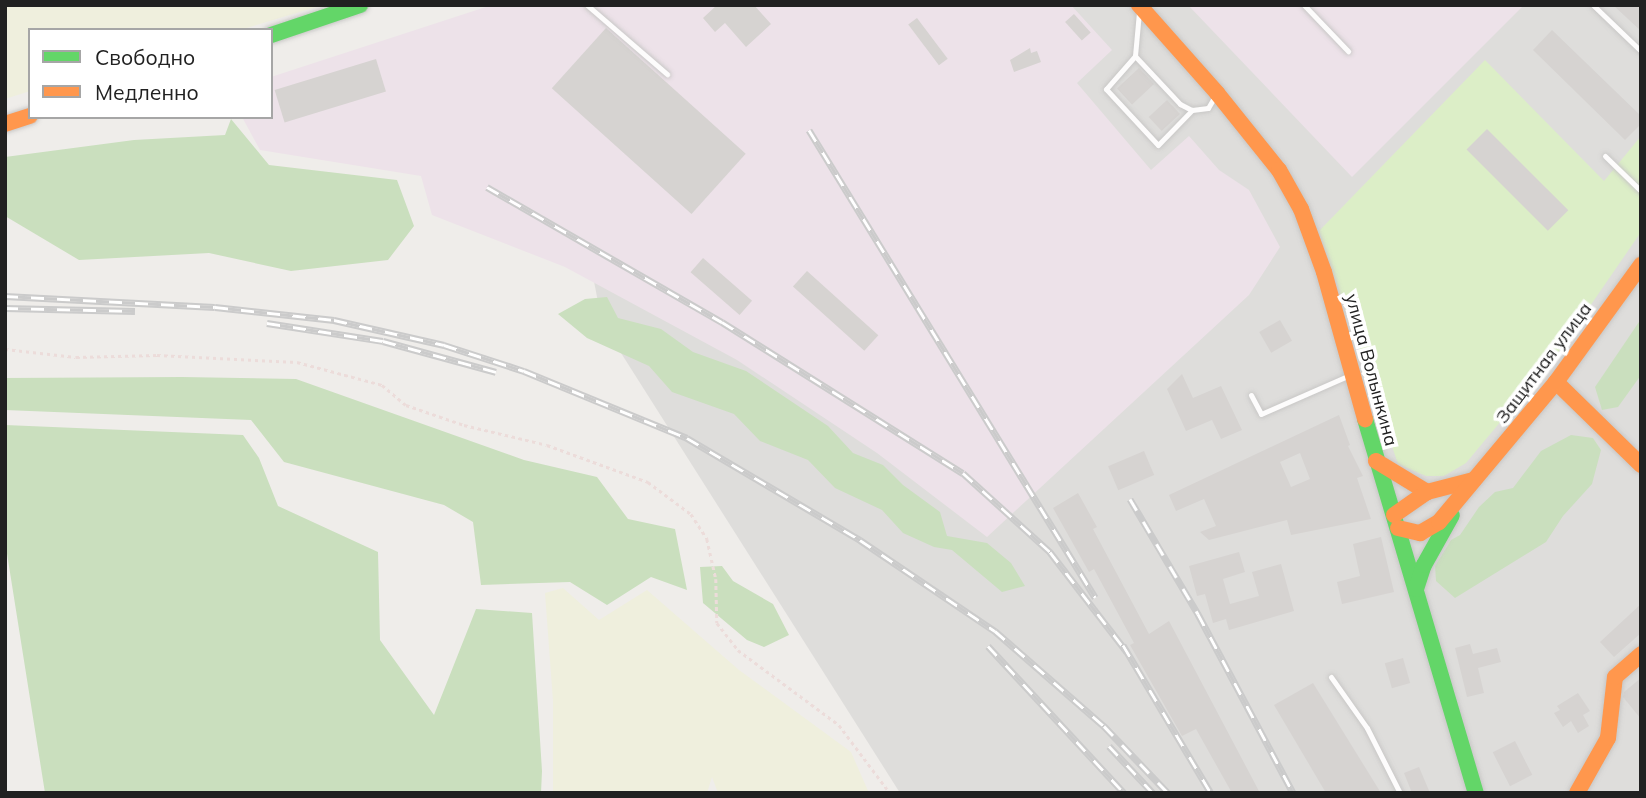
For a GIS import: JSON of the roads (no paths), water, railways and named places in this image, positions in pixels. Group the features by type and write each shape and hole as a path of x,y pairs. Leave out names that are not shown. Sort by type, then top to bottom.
{"street":[{"path":"273,34 360,5"},
{"name":"улица Волынкина","path":"1139,5 1217,93 1279,170 1301,209 1324,272 1376,461 1396,521 1467,772 1476,793"},
{"path":"5,124 28,117"},
{"name":"Защитная улица","path":"1473,480 1556,382 1641,265"},
{"path":"1556,382 1641,465"},
{"path":"1376,461 1427,492"},
{"path":"1473,480 1439,522 1420,533 1396,521 1427,492 1473,480"},
{"path":"1416,590 1424,565 1473,480"},
{"path":"1577,793 1608,738 1615,677 1641,654"}],"lane":[{"path":"587,5 667,74"},
{"path":"1139,5 1135,56 1107,89 1158,145 1192,110"},
{"path":"1304,5 1348,51"},
{"path":"1593,5 1641,51"},
{"path":"1135,56 1180,104 1192,110 1208,108 1217,93"},
{"path":"1605,156 1641,191"},
{"path":"1251,395 1261,414 1352,374"},
{"path":"1331,677 1367,728 1400,793"}],"railway":[{"path":"809,130 1095,597"},
{"path":"487,187 722,322 963,473 1050,552 1127,652"},
{"path":"5,296 215,307 334,320 444,345 524,371 687,438 860,540 995,631 1104,726 1168,793"},
{"path":"5,308 135,311"},
{"path":"267,323 383,341 496,372"},
{"path":"1130,499 1198,614 1293,793"},
{"path":"1123,645 1211,793"},
{"path":"988,646 1124,793"},
{"path":"1109,746 1153,793"}]}
